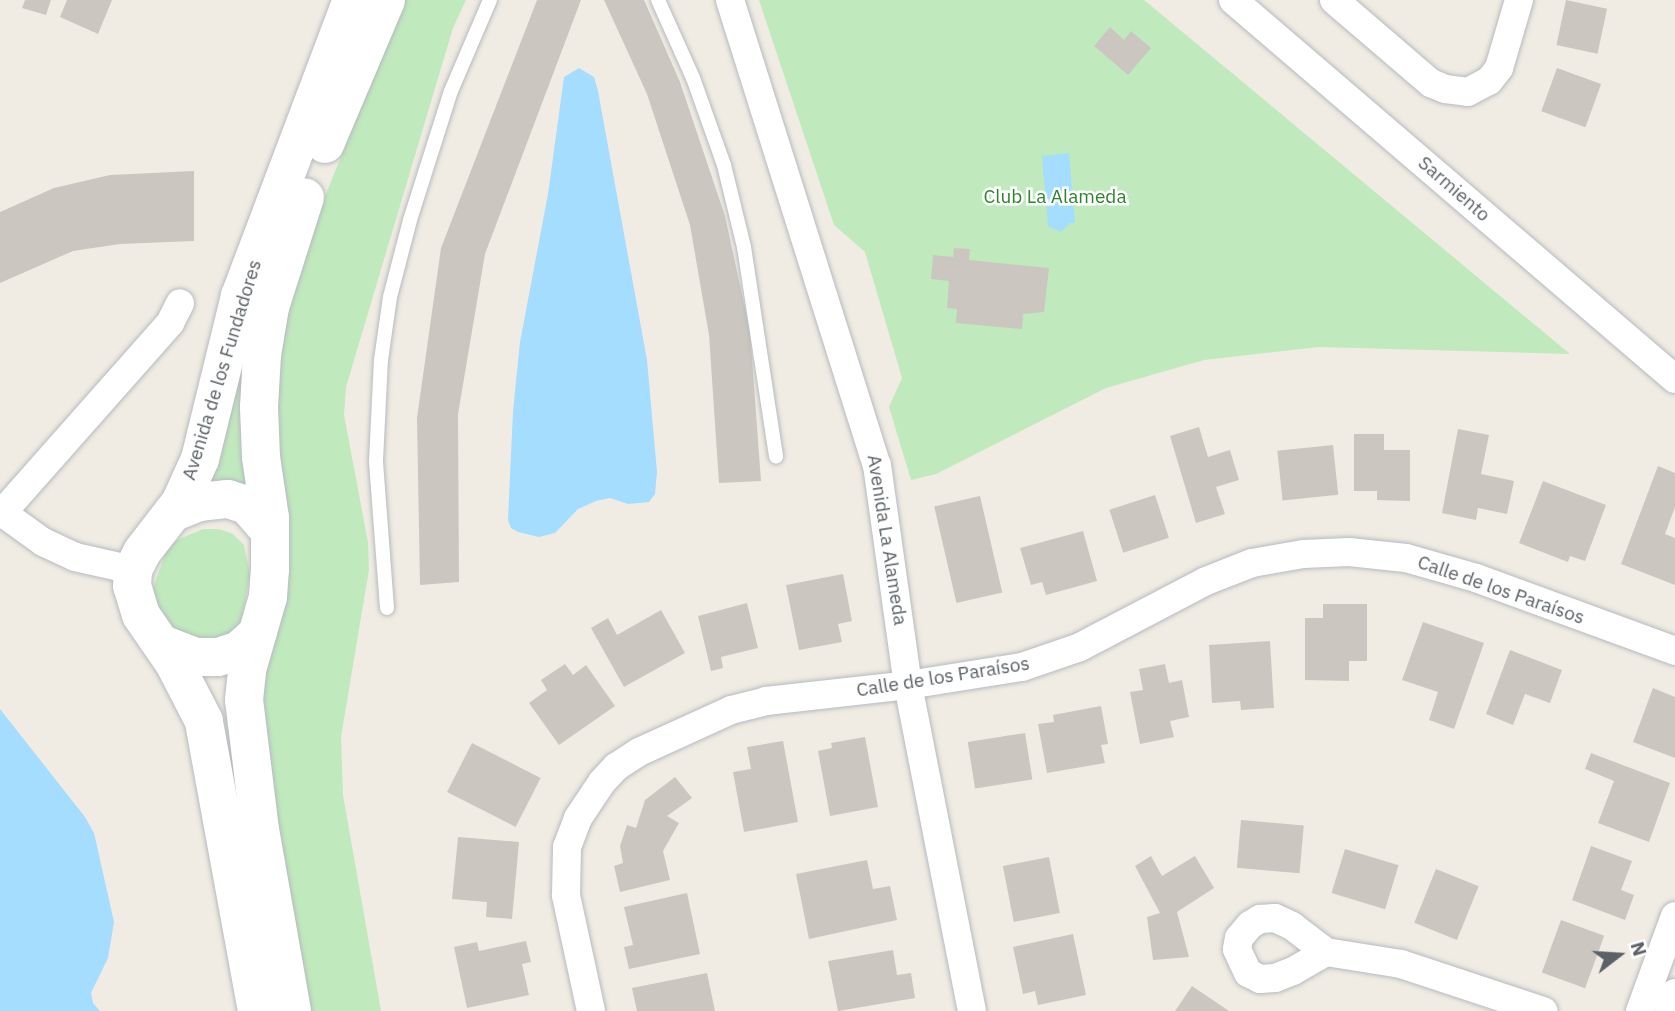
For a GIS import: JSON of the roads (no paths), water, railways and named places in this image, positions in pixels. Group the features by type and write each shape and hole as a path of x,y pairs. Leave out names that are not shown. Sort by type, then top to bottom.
{"street":[{"name":"Avenida de los Fundadores","path":"133,570 172,513 200,459 240,296 352,0"},
{"name":"Avenida de los Fundadores","path":"292,1011 260,830 244,700 247,670 268,597 270,531 261,457 259,407 262,355 270,307 290,238 329,133 386,0"},
{"name":"Avenida La Alameda","path":"730,0 877,465 908,685 972,1011"},
{"name":"Sarmiento","path":"1233,0 1675,379"},
{"path":"1334,0 1431,83 1445,89 1468,92 1489,81 1499,68 1519,0"},
{"path":"180,303 170,323 1,512 43,542 75,557 133,570 132,586 141,615 193,695 204,721 257,1011"},
{"path":"172,513 199,502 228,499 247,505 270,531"},
{"name":"Calle de los Paraísos","path":"591,1011 566,895 567,847 578,818 602,782 639,752 731,710 766,701 908,685 1022,667 1052,659 1080,647 1206,580 1252,563 1326,553 1406,558 1476,578 1675,651"},
{"path":"162,644 196,657 218,657 239,650 258,633"},
{"path":"1640,1011 1675,916"},
{"path":"1326,952 1401,964 1543,1011"},
{"path":"1669,1011 1675,993"}],"lane":[{"path":"387,608 376,461 380,360 390,297 410,220 451,91 490,0"},
{"path":"658,0 693,78 724,165 744,247 776,457"}],"water":[{"path":"579,68 594,77 598,91 647,360 657,472 655,494 649,502 628,504 610,498 596,501 578,509 555,533 539,537 518,532 511,528 508,520 513,411 520,342 548,194 564,77"},
{"path":"1069,153 1075,223 1070,223 1061,232 1048,226 1042,156"},
{"path":"0,709 85,817 94,833 114,922 108,958 91,993 93,1003 100,1011 0,1011"}],"park label":[{"name":"Club La Alameda","path":"1055,197"}]}
